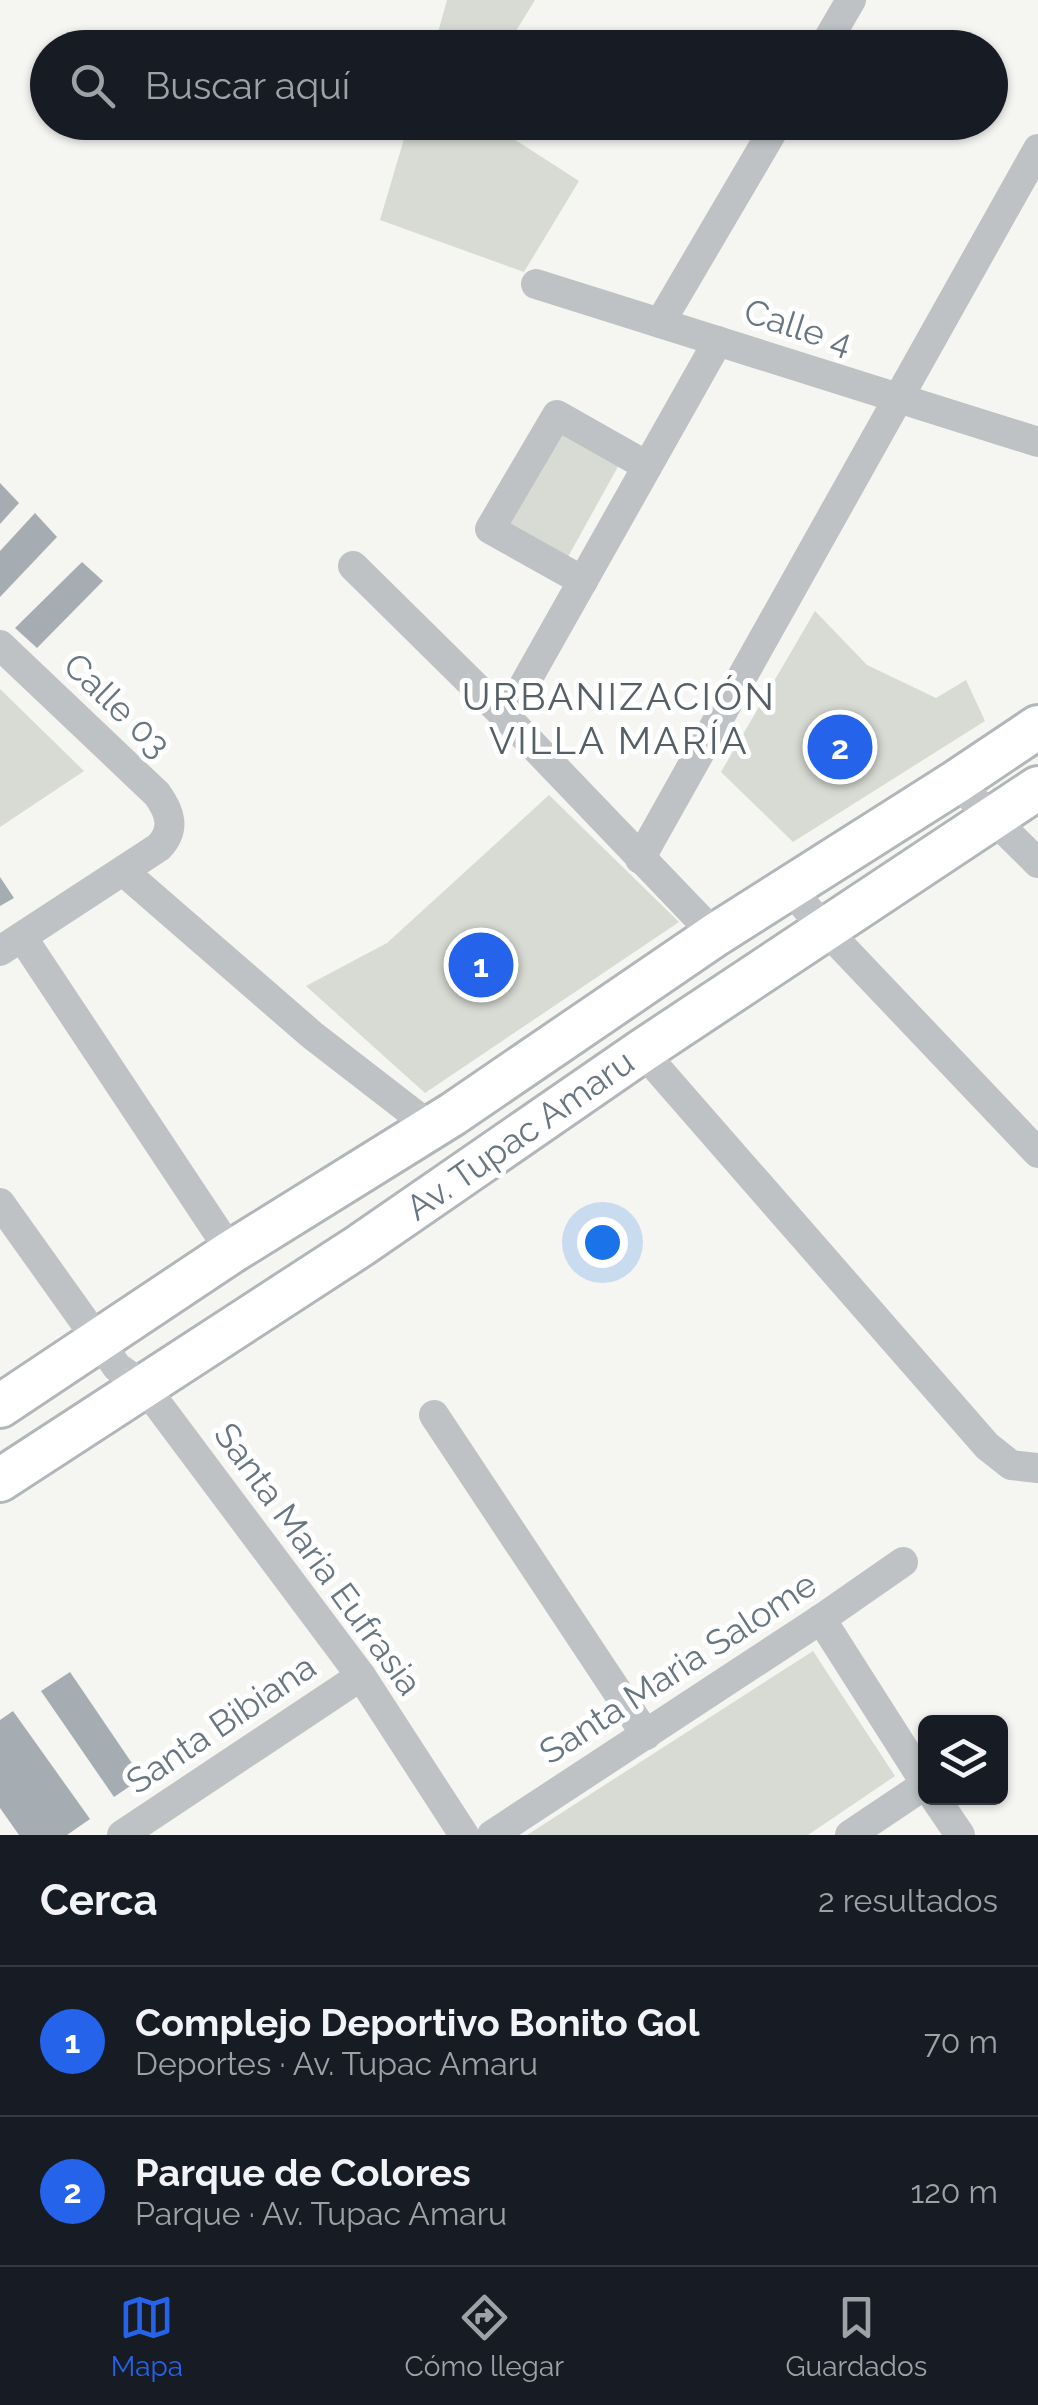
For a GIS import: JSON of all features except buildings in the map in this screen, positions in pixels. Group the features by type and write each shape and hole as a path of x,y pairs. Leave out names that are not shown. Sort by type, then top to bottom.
{"street":[{"path":"834,30 851,0"},
{"path":"660,323 767,140"},
{"path":"640,858 1038,149"},
{"name":"Calle 4","path":"536,284 1038,442"},
{"path":"506,717 718,342"},
{"path":"583,581 490,528 558,415 648,466"},
{"path":"353,566 506,717 714,935"},
{"name":"Calle 03","path":"0,645 157,794 167,810 169,835 160,847 123,871"},
{"name":"Av. Tupac Amaru","path":"0,1406 1038,726"},
{"path":"956,782 1038,863"},
{"name":"Av. Tupac Amaru","path":"0,1480 361,1245 642,1051 1038,788"},
{"path":"231,1252 11,944 123,871 312,1036 431,1127"},
{"path":"790,888 1038,1152"},
{"path":"642,1051 987,1446 1011,1465 1038,1468"},
{"name":"Santa Maria Eufrasia","path":"0,1203 97,1341 118,1366 144,1386 361,1676 464,1835"},
{"path":"434,1415 646,1735"},
{"name":"Santa Maria Salome","path":"492,1835 903,1562"},
{"path":"821,1619 918,1771"},
{"name":"Santa Bibiana","path":"122,1835 361,1676"},
{"path":"850,1835 918,1789"},
{"path":"939,1805 960,1835"}],"shaded area":[{"path":"447,0 535,0 516,30 439,30"},
{"path":"404,140 515,140 579,181 524,272 380,220"},
{"path":"561,430 620,463 564,564 506,530"},
{"path":"815,611 867,665 936,698 966,680 985,721 793,842 721,772"},
{"path":"0,689 84,771 0,827"},
{"path":"549,795 679,922 425,1093 306,986 387,943"},
{"path":"813,1651 895,1776 808,1835 527,1835"}],"place":[{"name":"Parque de Colores","path":"840,747"},
{"name":"Complejo Deportivo Bonito Gol","path":"481,965"}],"district":[{"name":"URBANIZACIÓN VILLA MARÍA","path":"619,719"}]}
